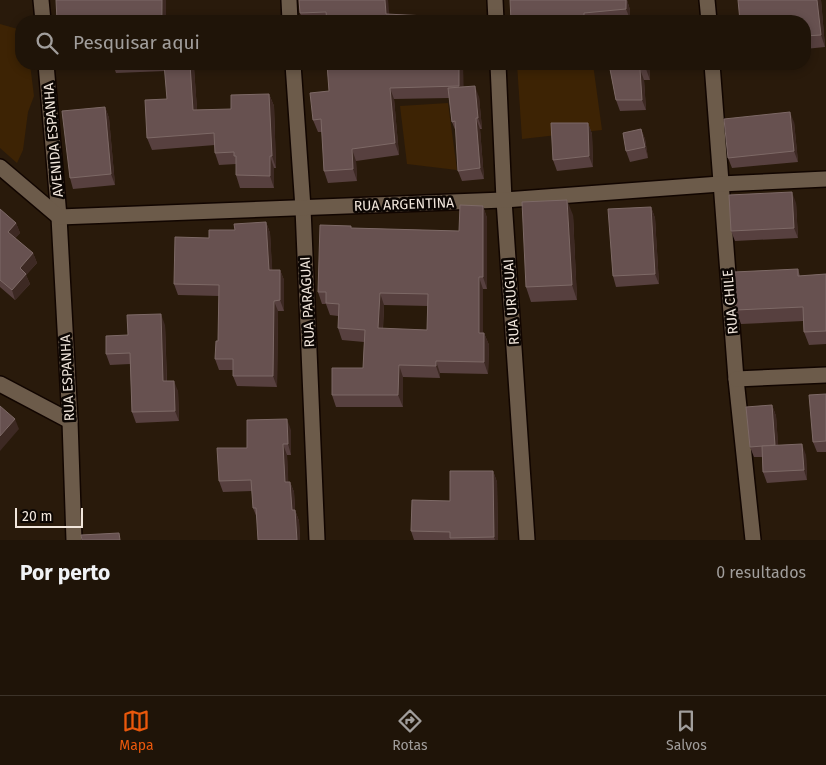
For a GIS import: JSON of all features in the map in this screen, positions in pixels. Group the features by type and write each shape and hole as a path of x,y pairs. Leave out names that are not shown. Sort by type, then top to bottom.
{"street":[{"path":"41,0 42,15"},
{"path":"289,0 290,15"},
{"path":"495,0 496,15"},
{"path":"707,0 708,15"},
{"name":"AVENIDA ESPANHA","path":"47,70 59,217"},
{"name":"RUA PARAGUAI","path":"293,70 302,208 317,540"},
{"name":"RUA URUGUAI","path":"498,70 504,200 527,540"},
{"name":"RUA CHILE","path":"712,70 736,379 753,540"},
{"path":"0,167 59,217"},
{"name":"RUA ARGENTINA","path":"59,217 504,200 720,184 826,179"},
{"name":"RUA ESPANHA","path":"59,217 70,421 74,540"},
{"path":"736,379 826,375"},
{"path":"0,384 70,421"}],"shaded area":[{"path":"0,24 15,28 15,70 31,70 34,96 28,112 23,150 17,163 0,148"},
{"path":"517,70 594,70 602,130 522,139"},
{"path":"448,103 457,170 407,164 400,106"}],"building":[{"path":"56,0 162,0 162,15 57,15"},
{"path":"299,0 385,0 386,14 406,15 326,15 326,12 300,13"},
{"path":"510,0 626,0 626,9 584,13 584,15 511,15"},
{"path":"738,0 817,0 821,35 811,36 811,15 739,15"},
{"path":"165,70 190,70 193,110 231,109 231,95 269,94 272,156 270,156 270,176 236,175 236,156 234,156 234,152 215,153 214,133 147,138 145,100 167,99"},
{"path":"327,70 459,70 459,86 390,88 395,143 352,149 353,169 324,171 321,119 313,120 310,93 329,91"},
{"path":"610,70 640,70 642,100 616,100"},
{"path":"475,86 480,168 458,171 455,121 452,122 448,88"},
{"path":"105,107 111,174 70,178 62,111"},
{"path":"790,112 794,151 728,158 724,119"},
{"path":"551,123 588,123 589,156 553,160"},
{"path":"641,129 645,147 626,151 623,133"},
{"path":"792,192 794,228 731,231 729,195"},
{"path":"567,200 572,285 526,287 522,202"},
{"path":"460,205 483,206 483,277 479,277 479,333 484,333 484,362 436,361 436,366 399,365 398,395 332,395 332,368 363,368 365,330 338,328 339,304 326,303 326,292 318,292 320,225 351,226 351,228 459,231","holes":["380,293 428,294 427,330 378,328"]},
{"path":"651,207 655,274 613,276 608,209"},
{"path":"0,209 16,223 8,232 33,253 20,268 26,274 12,290 0,280"},
{"path":"266,222 269,270 280,270 280,300 274,301 273,376 233,376 233,359 215,359 216,341 218,341 219,285 174,284 175,237 209,238 209,230 235,230 234,224"},
{"path":"798,269 798,276 826,274 826,331 804,332 803,307 736,310 734,272"},
{"path":"161,314 163,381 174,381 175,411 132,412 130,353 106,354 106,336 128,335 127,315"},
{"path":"826,394 826,441 813,442 809,395"},
{"path":"772,405 775,445 750,447 746,407"},
{"path":"0,406 15,419 0,436"},
{"path":"287,419 288,444 283,444 285,482 290,482 292,510 295,510 297,540 258,540 256,508 253,508 251,480 219,481 217,448 247,448 247,420"},
{"path":"802,444 804,470 763,472 762,446"},
{"path":"450,471 493,471 494,537 450,538 450,532 411,531 412,500 450,501"},
{"path":"119,533 120,540 82,540 81,535"}]}
